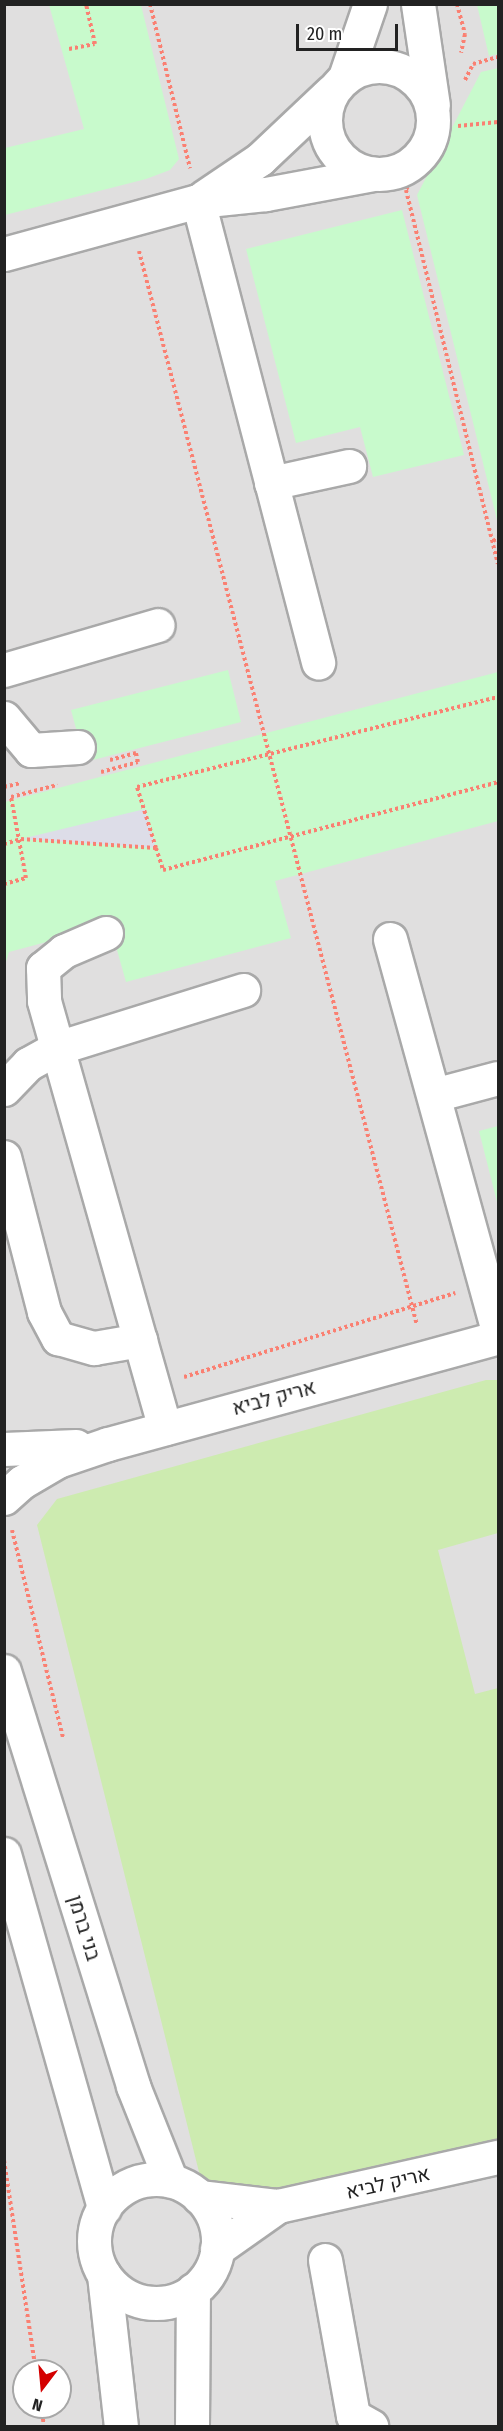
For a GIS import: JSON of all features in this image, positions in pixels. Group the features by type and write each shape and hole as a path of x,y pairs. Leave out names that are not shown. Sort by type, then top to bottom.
{"street":[{"path":"370,4 339,84 326,108 325,127 331,146 354,169 373,174"},
{"path":"4,255 198,201 266,194 373,174 392,173 409,166 427,147 434,129 428,55 418,4"},
{"path":"198,201 260,159 339,84 372,65 391,66 415,80 427,92 434,109"},
{"path":"198,201 318,663"},
{"path":"271,483 349,466"},
{"path":"4,670 158,625"},
{"path":"4,718 30,750 78,747"},
{"path":"106,933 64,951 43,968 44,1000 165,1428"},
{"path":"390,939 498,1330"},
{"path":"4,1089 28,1064 57,1048 243,990"},
{"path":"434,1095 498,1078"},
{"path":"4,1157 44,1312 58,1338 94,1348 140,1340"},
{"name":"אריק לביא","path":"4,1498 22,1482 58,1461 108,1444 498,1336"},
{"name":"אריק לביא","path":"433,1355 498,1348"},
{"name":"אריק לביא","path":"4,1449 108,1444"},
{"name":"בני ברמן","path":"4,1671 133,2086 171,2181"},
{"path":"4,1854 104,2208"},
{"name":"אריק לביא","path":"199,2197 278,2206 498,2157"},
{"path":"104,2275 130,2298 149,2303 169,2302 193,2290 213,2265 217,2249 215,2224 199,2197 171,2181 152,2179 131,2184 104,2208 94,2232 94,2253 104,2275 121,2427"},
{"name":"אריק לביא","path":"217,2249 278,2206"},
{"path":"325,2260 353,2416 371,2427"},
{"path":"192,2427 193,2290"}],"path":[{"path":"69,49 95,44 86,4"},
{"path":"150,4 198,201"},
{"path":"462,88 474,63 498,57"},
{"path":"498,122 446,127 406,190 498,564"},
{"path":"131,220 271,754 412,1307 433,1355"},
{"path":"493,541 498,538"},
{"path":"498,697 137,787 163,870 498,782"},
{"path":"4,844 21,839 156,848"},
{"path":"4,884 26,878 21,839"},
{"path":"153,1387 486,1283"},
{"path":"4,2160 34,2359"}],"shaded area":[{"path":"5,5 498,5 498,2426 5,2426"},
{"path":"145,809 156,848 21,839"}],"green space":[{"path":"49,5 141,5 179,159 170,170 146,179 5,215 5,148 84,129"},
{"path":"477,5 498,5 498,54 489,56"},
{"path":"498,68 498,524 417,195 481,72"},
{"path":"402,210 464,455 373,477 360,427 296,443 246,249"},
{"path":"228,670 241,722 85,762 71,710"},
{"path":"498,672 498,821 275,881 291,938 126,982 110,925 9,952 5,965 5,802"},
{"path":"498,1126 498,1206 479,1131"},
{"path":"486,1380 498,1380 498,1533 438,1550 475,1694 498,1688 498,2162 207,2204 37,1525 57,1499"}]}
